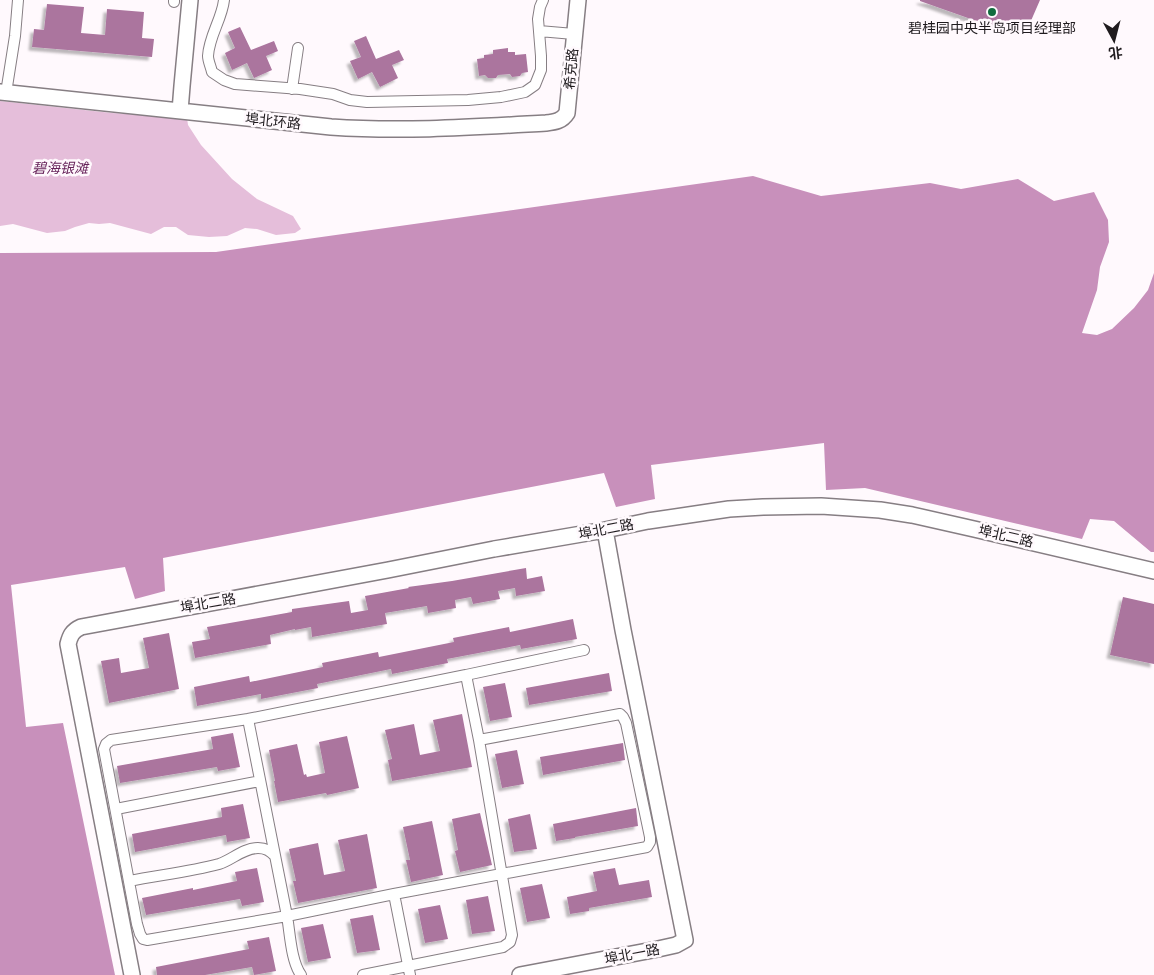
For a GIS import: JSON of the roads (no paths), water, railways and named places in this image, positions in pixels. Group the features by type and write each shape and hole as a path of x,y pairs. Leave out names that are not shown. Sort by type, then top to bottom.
{"street":[{"path":"3,93 15,36 18,0"},
{"path":"180,111 190,0"},
{"path":"224,0 208,57 212,72 224,80 235,84 333,94 350,100 367,102 468,100 501,97 525,92 535,85 541,70 538,19 543,0"},
{"name":"希克路","path":"546,124 564,118 567,113 578,0"},
{"path":"539,31 574,34"},
{"path":"292,89 298,48"},
{"name":"埠北环路","path":"3,93 363,130 546,124"},
{"name":"埠北二路","path":"132,975 68,644 72,632 81,627 662,518 729,509 793,505 880,510 934,520 1154,571"},
{"name":"埠北一路","path":"520,975 658,949 676,945 685,940 605,530"},
{"path":"479,740 620,714 626,723 650,838 647,847 287,916 147,940 142,939 104,749 111,740 248,719 584,650"},
{"path":"363,975 409,970 503,947 510,942 512,935 503,874 466,675"},
{"path":"248,719 294,955 301,975"},
{"path":"116,809 260,781"},
{"path":"130,881 221,864 250,849 268,849 275,856"},
{"path":"394,894 409,970"}],"place":[{"name":"碧桂园中央半岛项目经理部","path":"992,12"}],"park label":[{"name":"碧海银滩","path":"60,168"}]}
